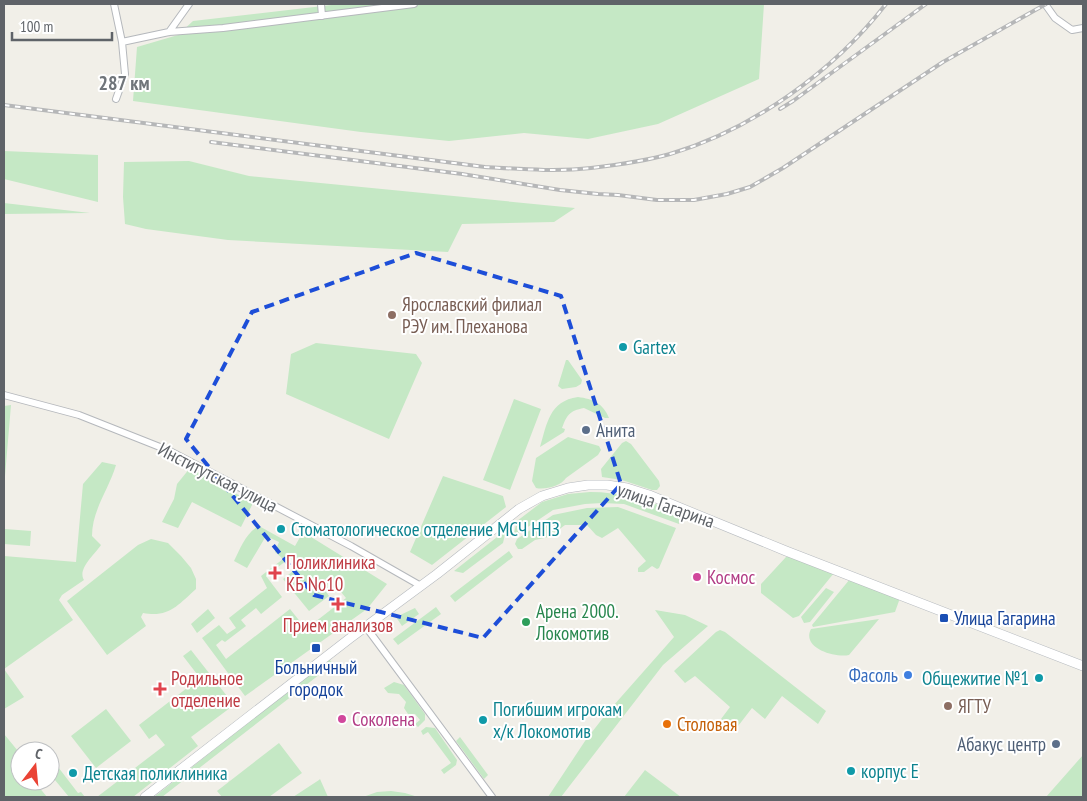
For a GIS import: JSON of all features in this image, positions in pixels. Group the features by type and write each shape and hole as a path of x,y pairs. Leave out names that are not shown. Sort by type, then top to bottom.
{"main road":[{"name":"улица Гагарина","path":"145,797 519,509 542,496 568,488 607,485 627,488 650,495 786,551 1083,666"}],"street":[{"path":"114,4 122,42 125,74 116,99"},
{"path":"168,32 189,4"},
{"path":"321,4 322,16"},
{"path":"122,42 168,32 223,28 414,4"},
{"path":"1044,4 1055,18 1072,30 1083,28"},
{"name":"Институтская улица","path":"4,395 80,415 170,451 351,546 421,586"},
{"path":"366,627 492,797"}],"highlighted area":[{"path":"416,253 561,296 621,484 483,638 314,595 186,439 252,312"}],"green space":[{"path":"340,4 764,4 759,79 658,124 588,139 524,133 449,141 361,132 133,101 137,47 178,35 193,21"},
{"path":"4,151 98,155 98,202 4,179"},
{"path":"189,161 249,176 575,208 554,222 462,224 448,252 228,240 146,229 125,224 123,197 124,162"},
{"path":"4,203 90,213 4,214"},
{"path":"316,343 416,354 422,363 389,439 286,394 291,354"},
{"path":"566,360 568,360 582,380 581,384 576,387 562,389 558,386"},
{"path":"578,397 601,405 609,418 584,408 575,411 569,414 565,420 562,428 565,429 564,432 540,447 547,422 555,409 568,399"},
{"path":"514,399 541,409 510,490 483,480"},
{"path":"11,405 4,488 4,406"},
{"path":"568,437 599,446 601,450 598,455 564,481 548,488 536,488 532,481 536,458"},
{"path":"626,441 631,444 659,481 660,486 657,490 622,480 602,477 601,469 622,443"},
{"path":"102,462 116,465 98,508 93,526 92,536 101,545 85,566 82,576 84,580 62,595 59,600 73,620 4,669 4,556 76,562 83,484"},
{"path":"190,468 253,503 241,527 192,502 178,528 162,522 174,499 177,484"},
{"path":"443,476 503,496 506,507 432,565 410,552"},
{"path":"590,492 624,495 667,508 678,512 680,516 679,524 624,504 585,504 553,510 513,537 517,521 542,502 568,494"},
{"path":"618,507 676,528 659,568 657,569 652,566 644,572 638,572 638,568 646,561 618,528 602,538 596,535 587,525 565,525 549,537 535,540 522,549 518,549 515,544 517,539 553,515 587,508"},
{"path":"259,526 295,546 303,532 387,584 367,609 245,696 202,638 219,625 227,634 236,628 229,618 267,588 261,576 283,559 275,552 279,542 266,536 247,568 234,561 244,541","holes":["290,558 298,567 283,579 309,611 329,596 327,593 336,586 346,598 306,629 290,609 226,659 216,645 222,640 225,642 246,626 241,620 256,608 261,614 282,597 266,576"]},
{"path":"5,529 31,531 30,546 4,544"},
{"path":"506,530 503,543 463,573 454,571"},
{"path":"151,539 168,543 181,556 191,568 196,579 196,589 178,605 166,612 160,614 143,613 141,617 146,626 107,655 67,601 138,545"},
{"path":"509,551 513,557 455,602 450,596"},
{"path":"793,555 834,573 799,616 793,618 761,593 761,584 786,557"},
{"path":"850,579 900,598 895,612 813,627 812,625"},
{"path":"826,588 834,592 810,622 804,623 801,617"},
{"path":"436,607 441,614 398,645 393,639"},
{"path":"415,608 419,614 402,626 396,617"},
{"path":"208,609 215,618 197,633 191,624"},
{"path":"655,610 685,615 708,626 663,665 561,797 548,797 585,741 606,714 674,637"},
{"path":"879,619 849,655 836,655 821,650 815,646 809,636 811,629"},
{"path":"720,630 826,711 818,724 782,696 765,719 752,708 735,730 721,719 730,707 695,676 685,683 674,671"},
{"path":"191,650 234,705 191,737 198,746 133,797 97,797 165,745 156,734 149,739 139,725 200,678 183,656"},
{"path":"329,659 333,664 162,797 154,797"},
{"path":"4,669 24,697 4,709"},
{"path":"394,682 404,685 425,714 425,720 418,727 415,724 420,720 415,714 408,714 404,708 406,702 399,694 388,693 384,688"},
{"path":"106,709 131,741 96,768 71,736"},
{"path":"426,727 435,728 457,760 456,765 444,774 441,770 451,763 428,732 423,735 421,731"},
{"path":"4,734 10,741 10,791 42,791 47,797 4,797"},
{"path":"460,737 488,775 484,779 456,741"},
{"path":"279,743 302,773 269,797 222,797 217,791"},
{"path":"1083,755 1083,797 1046,797"},
{"path":"60,770 78,793 81,792 85,797 69,797 60,786"},
{"path":"645,770 681,797 624,797"},
{"path":"319,780 328,797 293,797"},
{"path":"391,791 418,797 363,797 377,792"}],"railway":[{"path":"4,105 485,167 551,170 591,168 651,159 670,154 731,130 761,114 816,75 865,29 886,4"},
{"path":"780,109 926,4"},
{"path":"211,142 462,174 560,190 657,200 694,200 727,194 750,187 783,168 943,62 1046,4"}],"place":[{"name":"Ярославский филиал РЭУ им. Плеханова","path":"392,315"},
{"name":"Gartex","path":"623,347"},
{"name":"Анита","path":"586,430"},
{"name":"Стоматологическое отделение МСЧ НПЗ","path":"281,529"},
{"name":"Поликлиника КБ No10","path":"275,573"},
{"name":"Космос","path":"697,577"},
{"name":"Прием анализов","path":"338,604"},
{"name":"Улица Гагарина","path":"944,618"},
{"name":"Арена 2000. Локомотив","path":"526,622"},
{"name":"Больничный городок","path":"316,648"},
{"name":"Фасоль","path":"908,675"},
{"name":"Общежитие №1","path":"1039,678"},
{"name":"Родильное отделение","path":"160,689"},
{"name":"ЯГТУ","path":"948,706"},
{"name":"Соколена","path":"342,719"},
{"name":"Погибшим игрокам х/к Локомотив","path":"483,720"},
{"name":"Столовая","path":"667,724"},
{"name":"Абакус центр","path":"1056,744"},
{"name":"корпус Е","path":"851,771"},
{"name":"Детская поликлиника","path":"73,773"}],"district":[{"name":"287 км","path":"124,83"}]}
